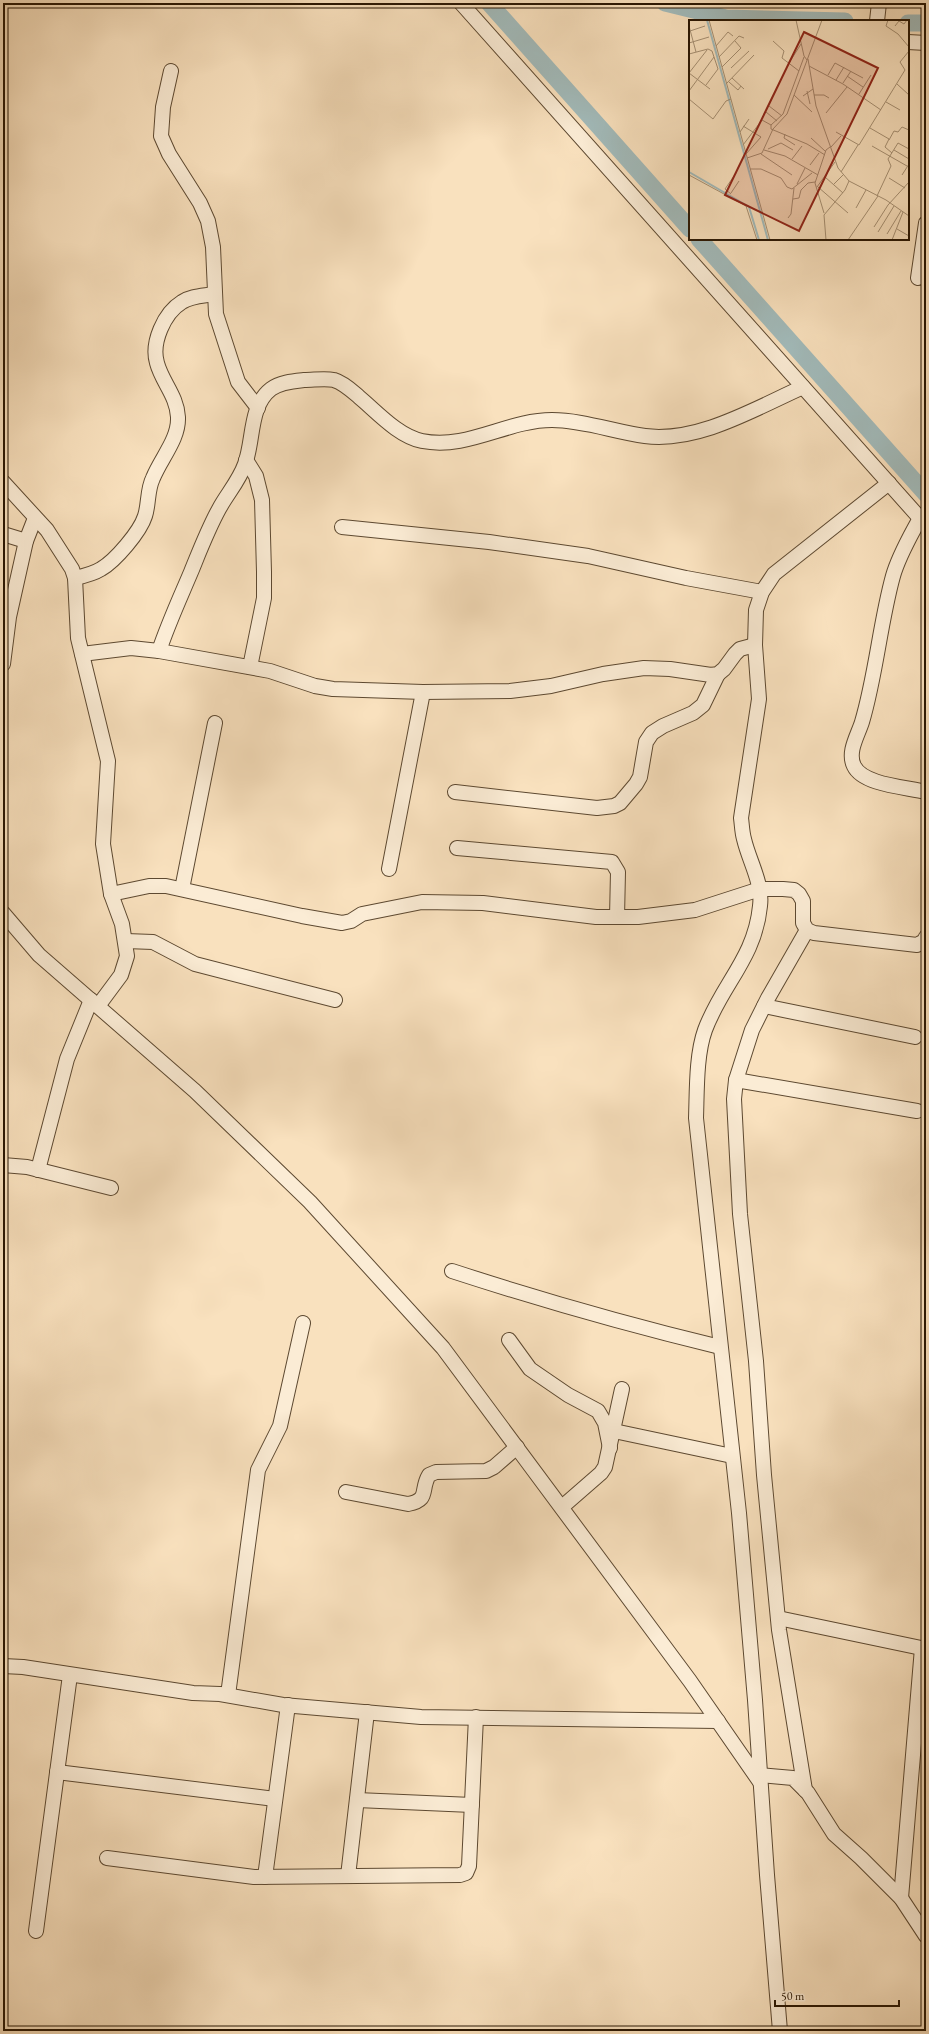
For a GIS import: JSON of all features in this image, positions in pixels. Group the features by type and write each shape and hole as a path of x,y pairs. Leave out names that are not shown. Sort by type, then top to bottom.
{"street":[{"path":"461,3 923,522 900,554 893,577 868,698 852,754 853,765 858,772 867,779 926,792"},
{"path":"909,42 926,43"},
{"path":"172,71 163,107 161,136 169,154 200,203 208,221 212,246 216,314 238,382 248,397 258,408"},
{"path":"918,278 926,223"},
{"path":"75,578 92,574 108,565 141,525 145,516 148,491 152,479 177,429 176,406 157,364 155,354 161,330 165,320 180,302 188,298 214,294"},
{"path":"159,651 170,619 207,534 219,508 242,471 258,408 264,396 273,387 290,382 315,379 334,380 348,387 402,432 420,441 446,444 464,441 501,430 552,420 645,436 665,438 685,435 713,427 803,387"},
{"path":"246,460 256,476 262,500 264,572 264,598 250,667"},
{"path":"3,482 57,543 72,569 75,578 78,638 108,762 103,844 111,894 122,924 126,941 127,956 121,975 94,1003 67,1059 38,1170"},
{"path":"780,2031 766,1875 762,1777 755,1700 732,1456 696,1118 699,1062 704,1032 715,1008 747,956 755,936 764,890 743,838 741,818 759,699 755,645 756,610 762,592 774,574 888,483"},
{"path":"3,664 9,617 26,541 35,518"},
{"path":"342,527 489,542 588,556 686,578 762,592"},
{"path":"3,534 26,541"},
{"path":"455,792 597,808 614,806 620,803 640,778 646,742 652,733 663,726 693,714 703,705 718,674 724,669 735,654 740,649 755,645"},
{"path":"82,654 132,648 159,651 270,671 315,686 334,689 423,692 510,691 551,686 603,674 644,668 670,669 710,675 718,674"},
{"path":"388,869 423,692"},
{"path":"182,889 215,723"},
{"path":"457,848 612,862 618,872 617,917"},
{"path":"111,894 149,886 166,886 302,916 342,923 351,921 362,914 422,902 483,903 596,917 638,917 694,910 764,890 783,889 794,890 800,894 803,901 803,923 808,930 814,933 917,945 924,941 926,937"},
{"path":"3,913 39,955 195,1091 310,1202 444,1348 718,1721 762,1777 793,1778 805,1790 834,1834 861,1858 901,1898 926,1936"},
{"path":"805,1790 778,1618 764,1475 756,1361 740,1214 734,1099 736,1080 752,1030 764,1006 808,930"},
{"path":"126,941 153,942 184,959 206,968 335,1000"},
{"path":"764,1006 915,1037"},
{"path":"736,1080 917,1111"},
{"path":"3,1165 38,1170 111,1188"},
{"path":"452,1271 528,1296 638,1327 720,1347"},
{"path":"228,1695 258,1470 280,1426 303,1323"},
{"path":"509,1340 530,1369 568,1394 598,1411 605,1423 610,1448"},
{"path":"562,1507 601,1473 605,1467 622,1389"},
{"path":"614,1431 732,1456"},
{"path":"346,1492 408,1504 416,1503 422,1498 429,1475 436,1472 486,1471 494,1467 517,1447"},
{"path":"778,1618 924,1648 921,1705 901,1898"},
{"path":"3,1666 23,1666 70,1675 193,1693 228,1695 288,1705 367,1712 421,1716 718,1721"},
{"path":"36,1931 70,1675"},
{"path":"265,1877 288,1705"},
{"path":"348,1876 367,1712"},
{"path":"107,1858 212,1873 265,1877 452,1876 466,1873 469,1866 476,1717"},
{"path":"57,1772 275,1799"},
{"path":"357,1800 472,1805"}],"waterway":[{"path":"489,3 689,228"},
{"path":"665,3 726,18 805,20"},
{"path":"909,23 926,23"},
{"path":"700,240 926,494"}]}
